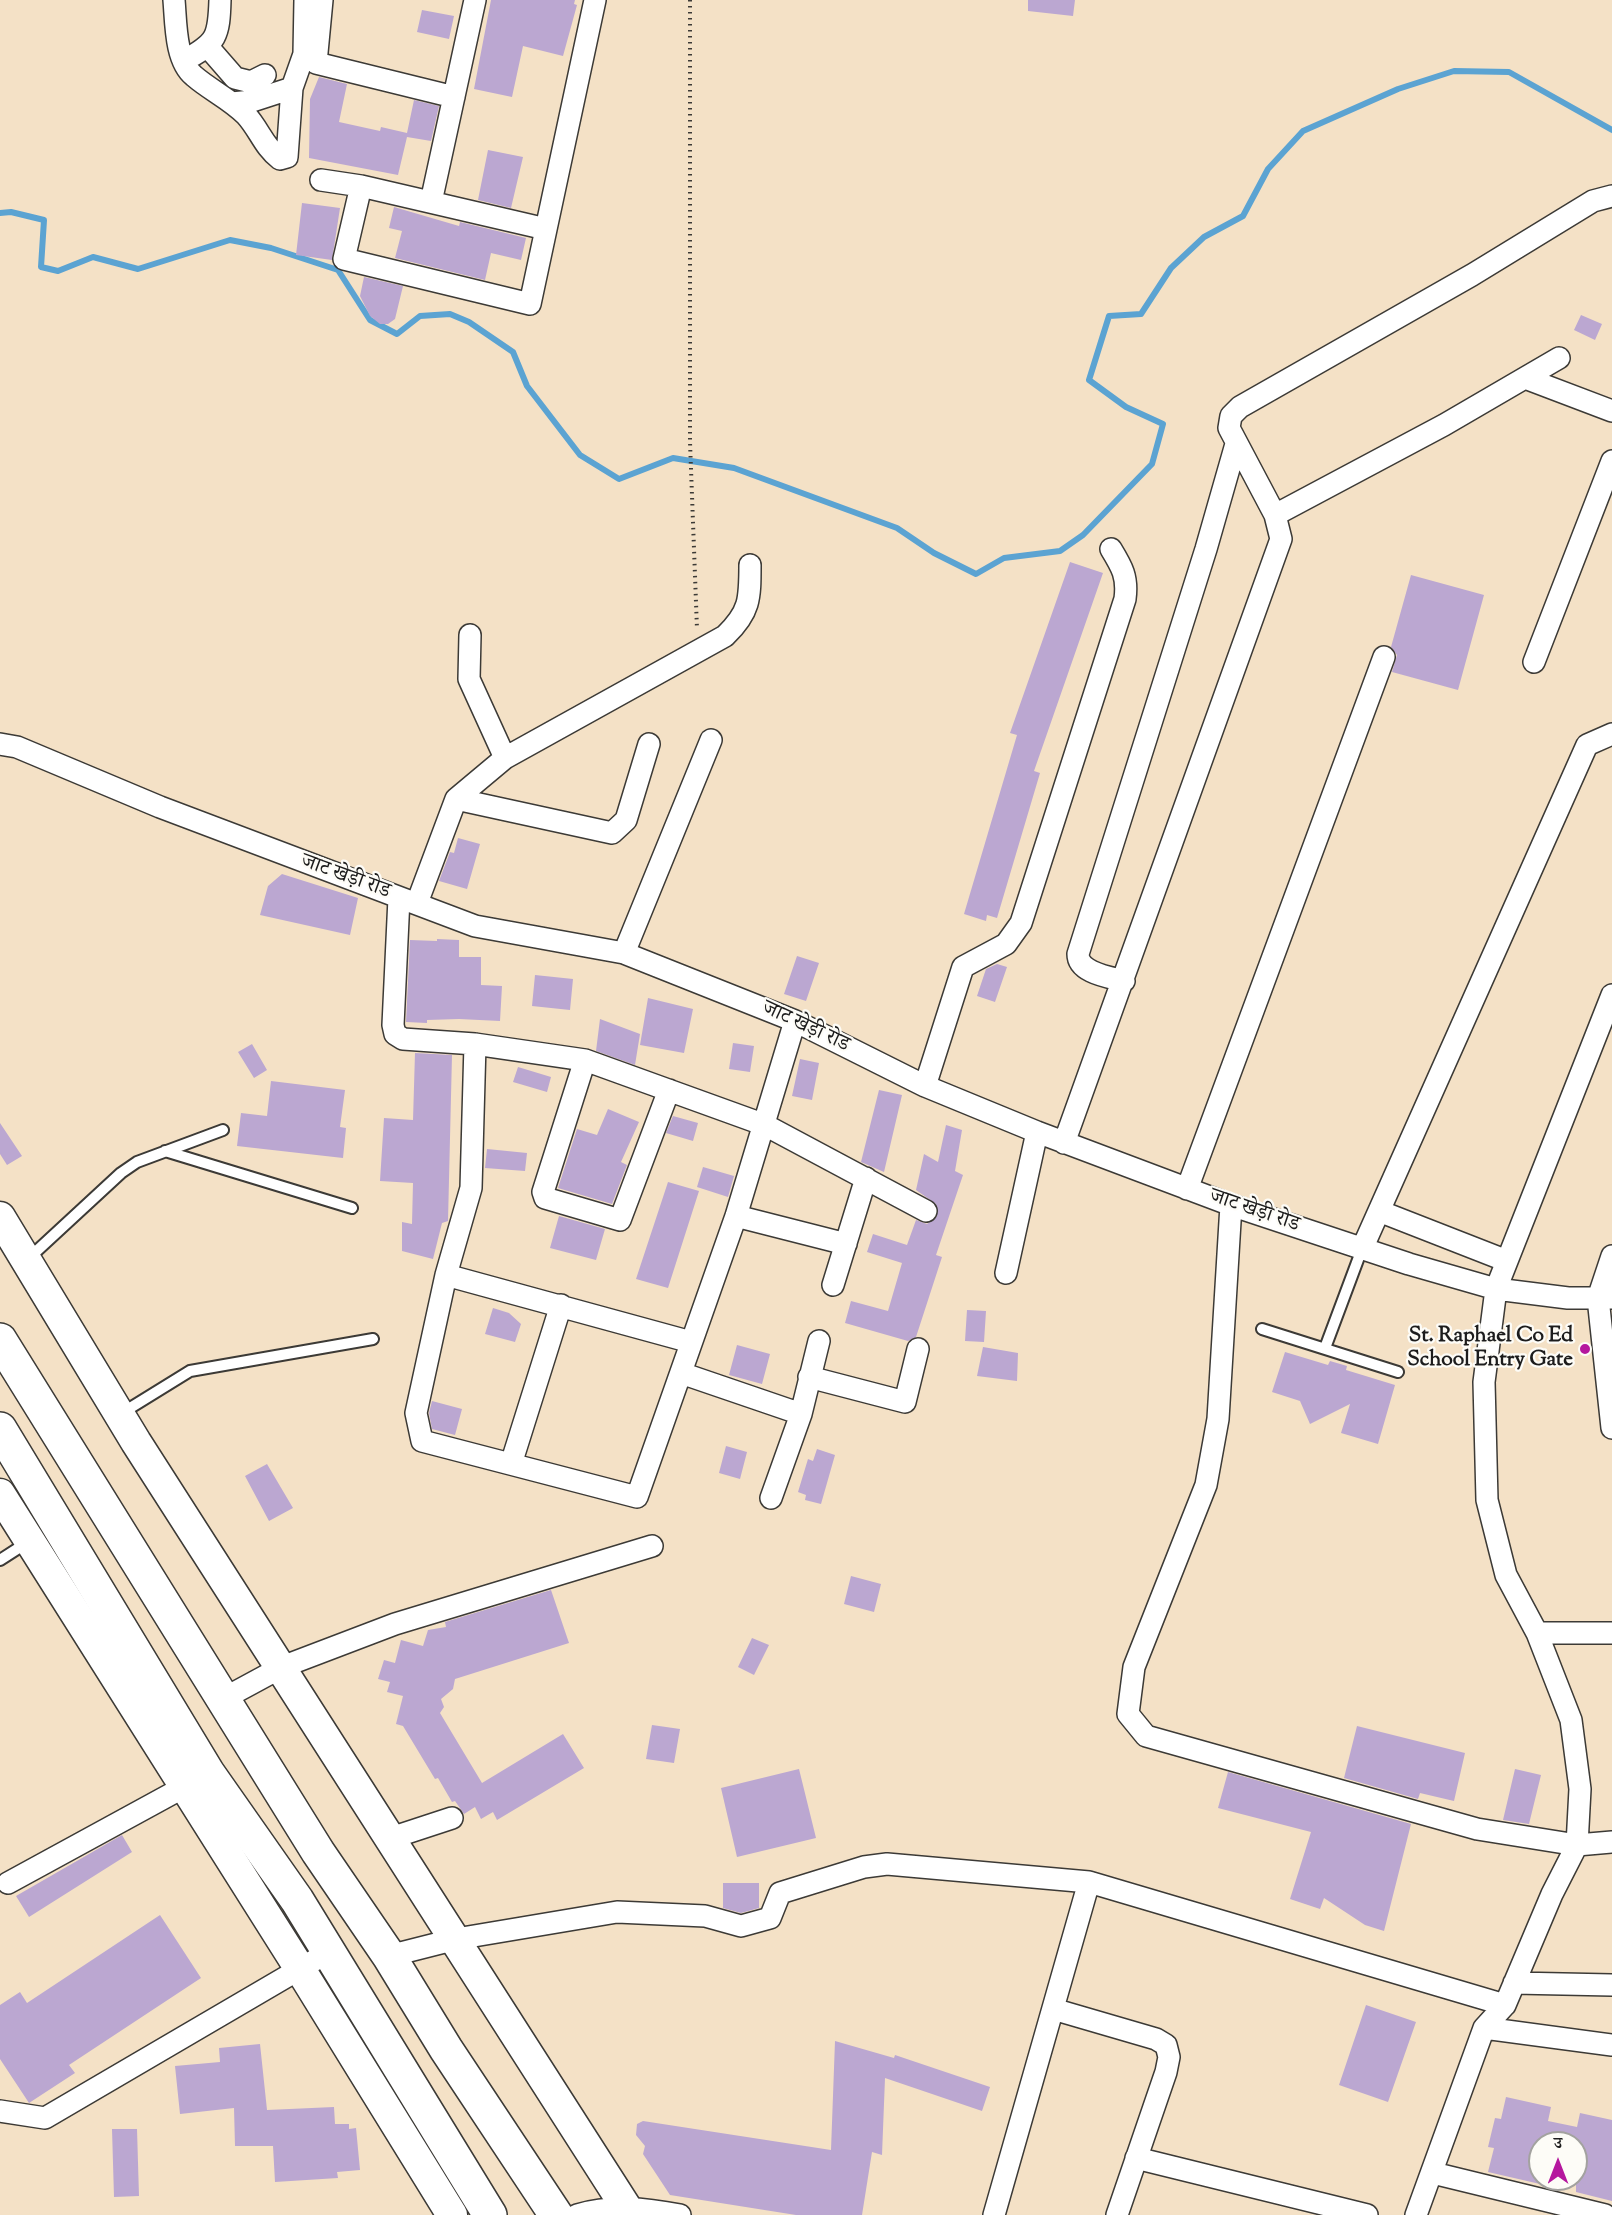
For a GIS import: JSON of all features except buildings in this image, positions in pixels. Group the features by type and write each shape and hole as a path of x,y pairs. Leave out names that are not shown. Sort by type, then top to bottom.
{"main road":[{"path":"0,1340 221,1700 556,2215"},
{"path":"5,1449 196,1780 297,1900 314,1961 486,2213"}],"street":[{"path":"174,0 177,33 191,75 248,117 270,151 280,159 287,158 292,88 304,54 305,0"},
{"path":"185,60 208,47 219,30 220,0"},
{"path":"322,0 316,63 454,97"},
{"path":"431,202 475,0"},
{"path":"362,186 344,259 530,304 595,0"},
{"path":"208,47 235,78 251,82 265,75"},
{"path":"232,103 252,101 292,88"},
{"path":"321,180 362,186 546,229"},
{"path":"1064,1143 1281,539 1275,515 1229,428 1231,416 1240,407 1472,275 1593,201 1612,195"},
{"path":"1275,515 1559,358"},
{"path":"1525,378 1612,411"},
{"path":"1124,981 1083,967 1078,960 1078,954 1206,549 1236,444"},
{"path":"1534,662 1612,461"},
{"path":"925,1086 963,967 1006,944 1021,923 1125,598 1128,583 1125,572 1111,549"},
{"path":"750,565 750,597 739,623 725,636 505,758 456,800 408,901 393,1026 395,1034 403,1039 475,1044 585,1060 765,1125 926,1211"},
{"path":"470,635 469,679 505,758"},
{"path":"1187,1189 1384,657"},
{"path":"1362,1248 1587,745 1612,734"},
{"path":"624,953 711,740"},
{"name":"जाट खेड़ी रोड","path":"0,744 17,747 160,807 475,926 624,953 795,1021 925,1086 1064,1143 1231,1205 1496,1289 1568,1298 1605,1298"},
{"path":"456,800 612,832 626,820 649,744"},
{"path":"1416,2215 1484,2028 1505,2005 1552,1894 1577,1845 1580,1789 1571,1720 1537,1633 1506,1575 1487,1500 1484,1382 1496,1289 1612,995"},
{"path":"475,1044 471,1188 446,1275 416,1413 422,1441 637,1497 735,1216 765,1125 795,1021"},
{"path":"585,1060 543,1192 545,1198 620,1220 669,1090"},
{"path":"1006,1273 1037,1132"},
{"path":"833,1285 866,1178"},
{"path":"1231,1205 1218,1419 1206,1485 1134,1668 1128,1714 1146,1736 1478,1829 1577,1845 1612,1842"},
{"path":"1378,1211 1507,1261"},
{"path":"735,1216 846,1244"},
{"path":"0,1217 120,1415 282,1667 388,1839 456,1939 628,2211"},
{"path":"1612,1256 1605,1298 1612,1428"},
{"path":"446,1275 691,1342"},
{"path":"511,1464 561,1305"},
{"path":"771,1498 801,1414 819,1341"},
{"path":"809,1377 905,1402 918,1349"},
{"path":"681,1373 801,1414"},
{"path":"0,1494 29,1541 196,1780 8,1883"},
{"path":"221,1700 282,1667 395,1624 652,1546"},
{"path":"1537,1633 1612,1633"},
{"path":"388,1839 452,1818"},
{"path":"389,1956 456,1939 617,1912 705,1916 741,1926 770,1918 780,1893 864,1867 887,1864 1089,1882 1505,2005"},
{"path":"994,2215 1089,1882"},
{"path":"0,2111 45,2118 314,1961 452,2215"},
{"path":"1514,1983 1612,1985"},
{"path":"1053,2009 1156,2039 1166,2045 1169,2057 1167,2065 1117,2215"},
{"path":"1484,2028 1612,2045"},
{"path":"1136,2158 1366,2215"},
{"path":"1433,2173 1605,2215"},
{"path":"577,2215 595,2210 680,2215"}],"lane":[{"path":"26,1261 121,1173 137,1162 223,1131"},
{"path":"165,1151 352,1208"},
{"path":"1325,1348 1362,1248"},
{"path":"1262,1329 1398,1372"},
{"path":"120,1415 190,1371 373,1339"},
{"path":"0,1560 29,1541"}],"path":[{"path":"690,0 690,442 697,650"}],"waterway":[{"path":"0,213 11,212 44,220 41,267 58,271 93,257 138,269 230,240 271,248 338,270 370,320 397,334 420,316 450,314 469,322 513,352 527,386 580,455 619,479 673,458 734,468 897,528 934,553 976,574 1004,558 1060,551 1083,535 1152,464 1163,424 1126,407 1089,380 1109,316 1141,314 1171,268 1204,237 1243,216 1268,169 1303,131 1398,89 1454,71 1509,72 1612,130"}],"place":[{"name":"St. Raphael Co Ed School Entry Gate","path":"1585,1349"}]}
